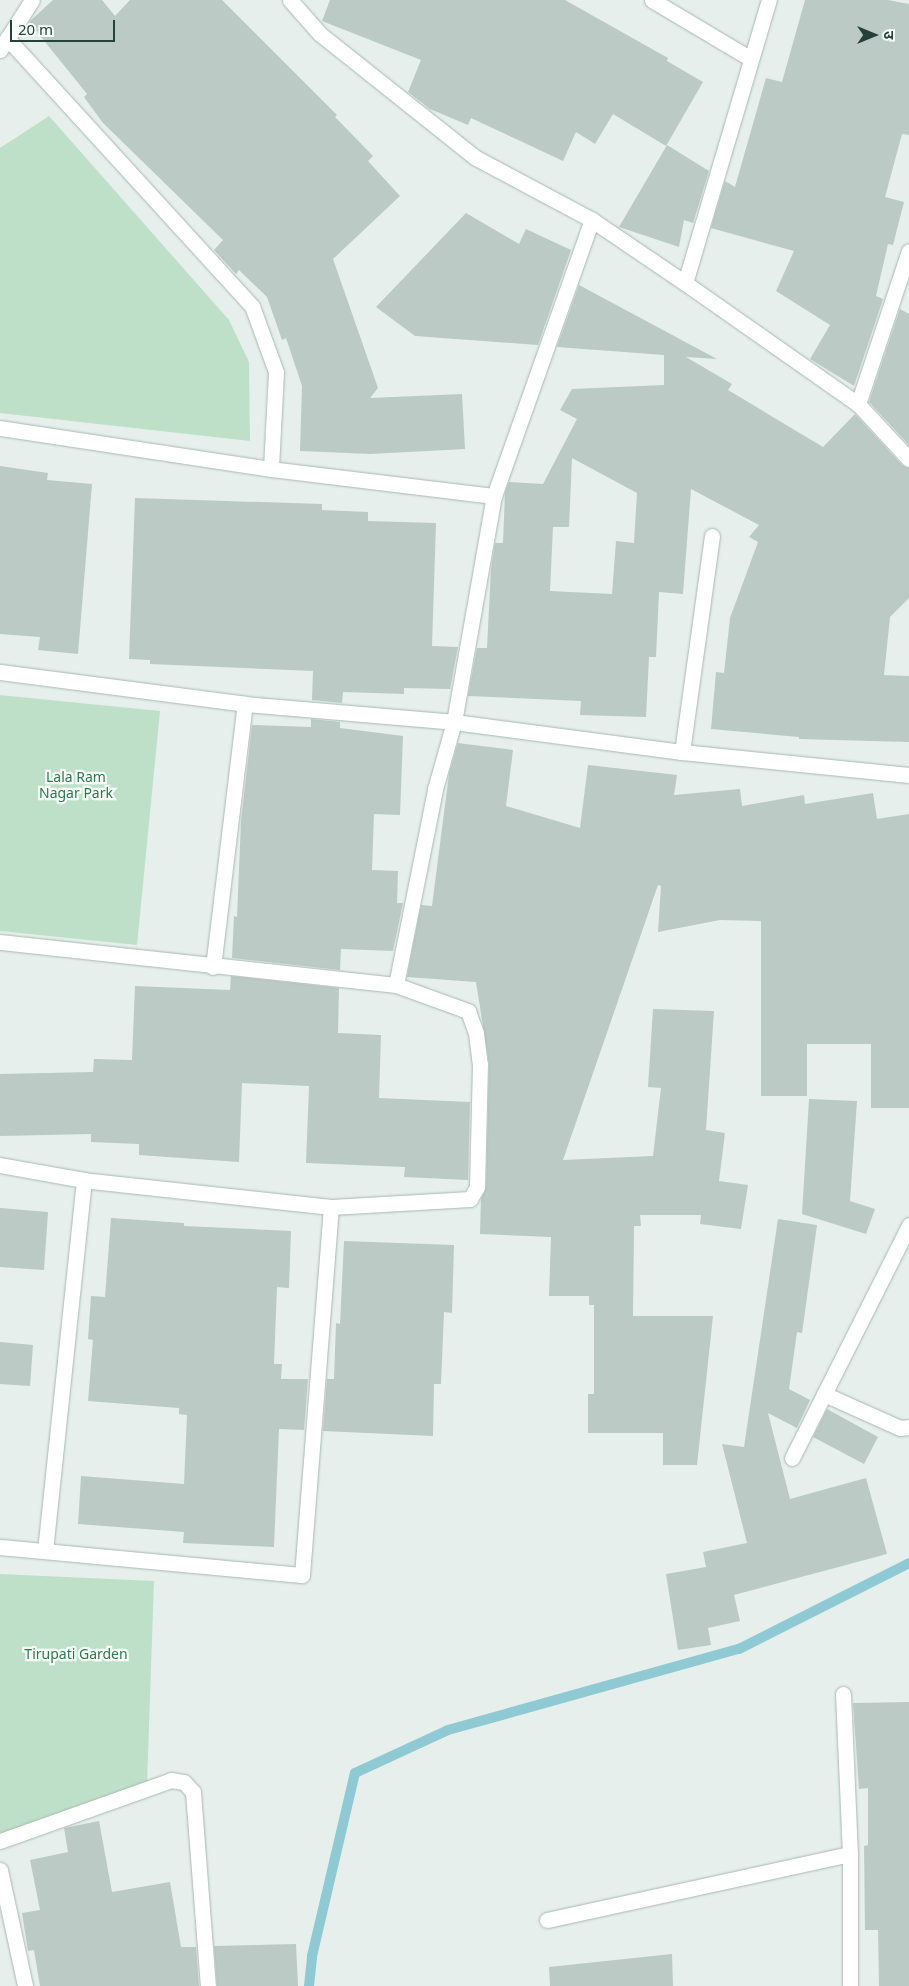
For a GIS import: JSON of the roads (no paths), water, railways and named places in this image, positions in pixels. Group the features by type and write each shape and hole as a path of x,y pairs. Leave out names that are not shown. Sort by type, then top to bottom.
{"street":[{"path":"32,0 4,44 252,306 276,372 271,469"},
{"path":"290,0 320,34 476,158 592,220 685,283 858,404 909,459"},
{"path":"652,0 751,59"},
{"path":"685,283 768,0"},
{"path":"396,985 434,789 454,722 494,496 592,220"},
{"path":"858,404 909,251"},
{"path":"0,428 271,469 494,496"},
{"path":"682,752 712,536"},
{"path":"0,672 245,704 454,722 682,752 909,775"},
{"path":"213,967 245,704"},
{"path":"0,942 213,967 396,985 468,1011 476,1033 480,1064 477,1187 470,1199 331,1207 84,1180 0,1165"},
{"path":"45,1551 84,1180"},
{"path":"0,1547 302,1575 331,1207"},
{"path":"792,1458 909,1225"},
{"path":"824,1394 900,1428 909,1427"},
{"path":"843,1694 850,1854 850,1986"},
{"path":"0,1841 171,1780 184,1782 193,1792 208,1986"},
{"path":"547,1920 850,1854"},
{"path":"0,1870 25,1986"}],"waterway":[{"path":"309,1986 312,1956 355,1773 448,1730 739,1649 909,1563"}],"park label":[{"name":"Lala Ram Nagar Park","path":"76,786"},
{"name":"Tirupati Garden","path":"76,1654"}]}
